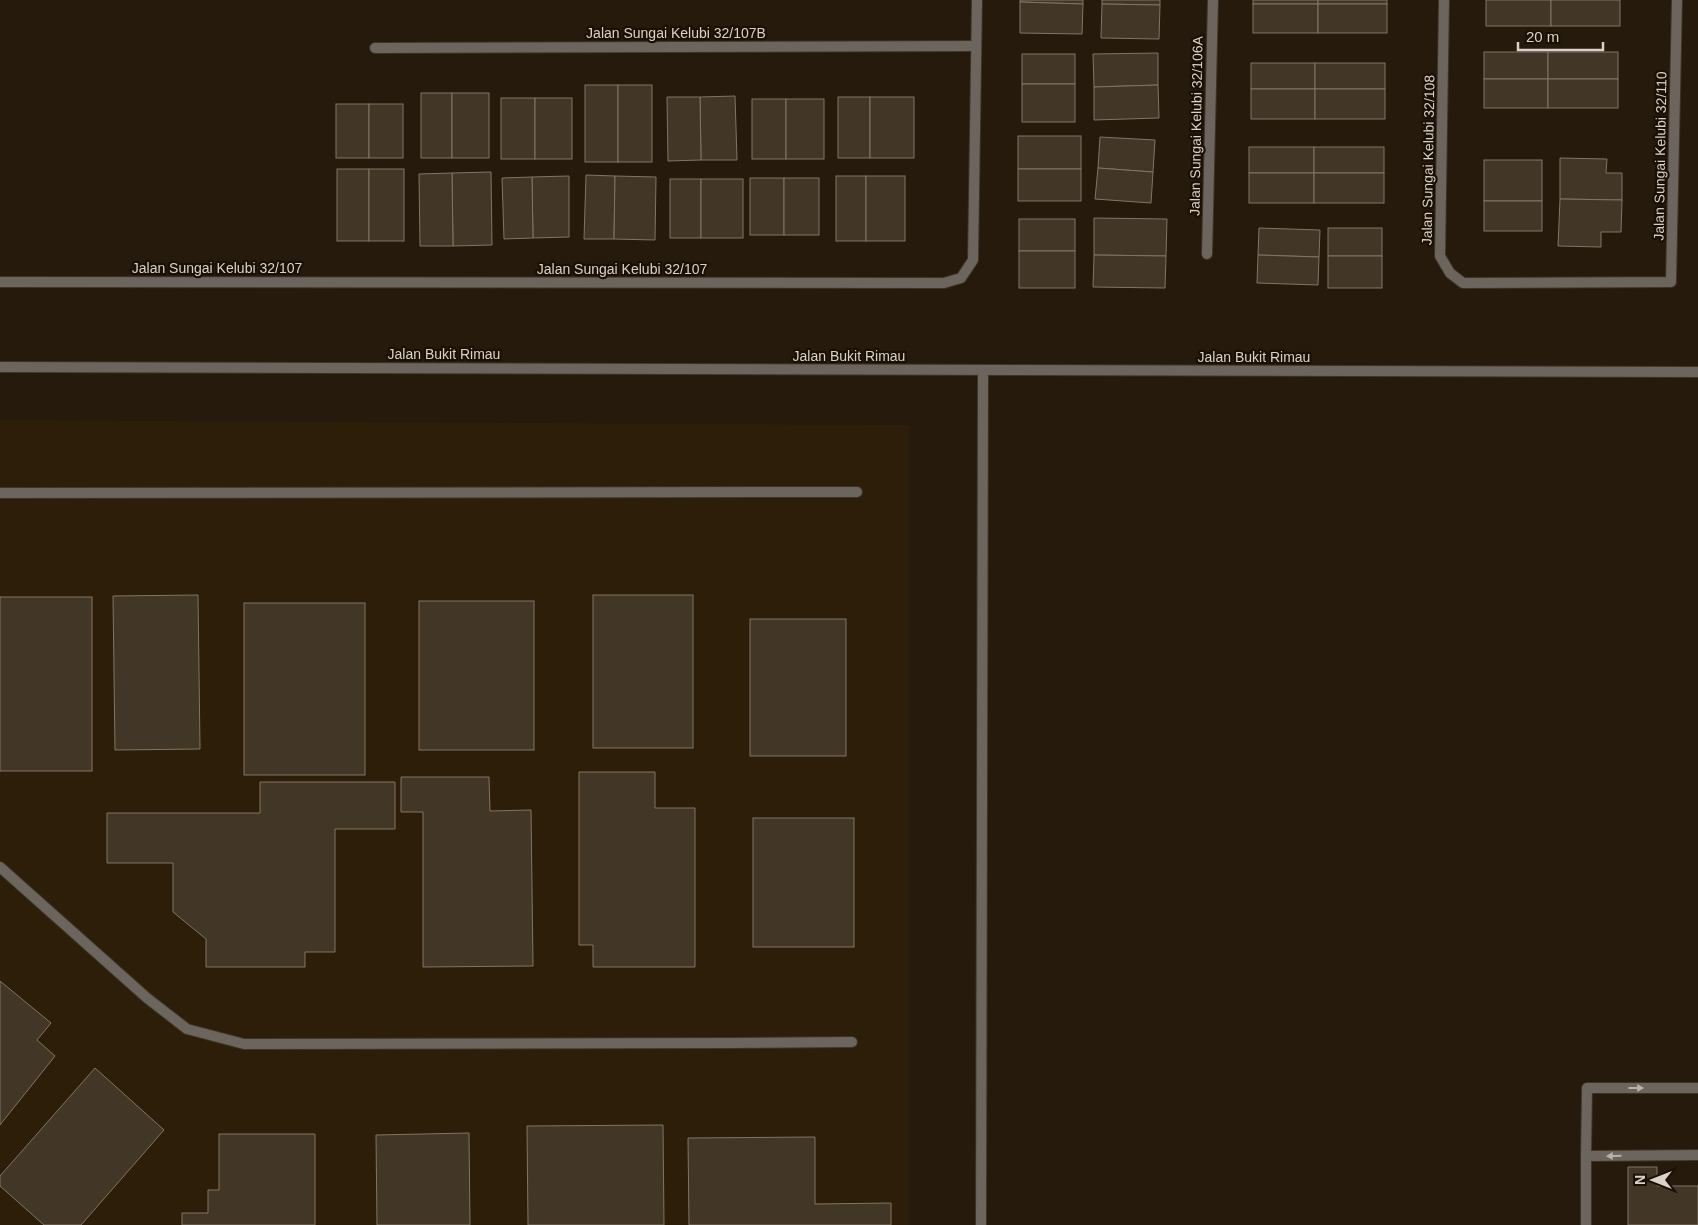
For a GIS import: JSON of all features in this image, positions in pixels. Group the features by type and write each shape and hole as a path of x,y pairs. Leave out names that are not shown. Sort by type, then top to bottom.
{"street":[{"name":"Jalan Sungai Kelubi 32/107","path":"0,282 944,283 961,278 974,260 977,0"},
{"name":"Jalan Sungai Kelubi 32/106A","path":"1207,254 1213,0"},
{"name":"Jalan Sungai Kelubi 32/108","path":"1444,0 1440,256 1450,274 1463,282 1671,282"},
{"name":"Jalan Sungai Kelubi 32/110","path":"1671,282 1677,0"},
{"name":"Jalan Sungai Kelubi 32/107B","path":"375,48 976,46"},
{"name":"Jalan Bukit Rimau","path":"0,367 1698,372"},
{"path":"980,1225 983,370"},
{"path":"0,493 857,492"},
{"path":"0,867 147,998 187,1029 244,1044 729,1044 852,1042"},
{"path":"1586,1225 1587,1088 1698,1088"},
{"path":"1586,1156 1698,1155"}],"shaded area":[{"path":"0,420 909,425 909,1225 0,1225"}],"building":[{"path":"1020,0 1083,0 1083,4 1020,2"},
{"path":"1102,0 1160,0 1160,5 1102,4"},
{"path":"1253,0 1318,0 1318,4 1253,4"},
{"path":"1318,0 1387,0 1387,4 1318,4"},
{"path":"1486,0 1551,0 1551,26 1486,26"},
{"path":"1551,0 1620,0 1620,26 1551,26"},
{"path":"1020,2 1083,4 1082,34 1020,33"},
{"path":"1102,4 1160,5 1159,39 1101,38"},
{"path":"1253,4 1318,4 1318,33 1253,33"},
{"path":"1318,4 1387,4 1387,33 1318,33"},
{"path":"1484,52 1548,52 1548,79 1484,79"},
{"path":"1548,52 1618,52 1618,79 1548,79"},
{"path":"1158,53 1158,85 1094,87 1093,54"},
{"path":"1022,54 1075,54 1075,84 1022,84"},
{"path":"1251,63 1315,63 1315,89 1251,89"},
{"path":"1315,63 1385,63 1385,89 1315,89"},
{"path":"1484,79 1548,79 1548,108 1484,108"},
{"path":"1548,79 1618,79 1618,108 1548,108"},
{"path":"1022,84 1075,84 1075,122 1022,122"},
{"path":"585,85 618,85 618,162 585,162"},
{"path":"618,85 652,85 652,162 618,162"},
{"path":"1158,85 1159,118 1094,120 1094,87"},
{"path":"1251,89 1315,89 1315,119 1251,119"},
{"path":"1315,89 1385,89 1385,119 1315,119"},
{"path":"421,93 452,93 452,158 421,158"},
{"path":"452,93 489,93 489,158 452,158"},
{"path":"735,96 737,160 701,160 700,97"},
{"path":"667,97 700,97 701,160 668,161"},
{"path":"838,97 870,97 870,158 838,158"},
{"path":"870,97 914,97 914,158 870,158"},
{"path":"501,98 535,98 535,159 501,159"},
{"path":"535,98 572,98 572,159 535,159"},
{"path":"752,99 786,99 786,159 752,159"},
{"path":"786,99 824,99 824,159 786,159"},
{"path":"336,104 369,104 369,158 336,158"},
{"path":"369,104 403,104 403,158 369,158"},
{"path":"1018,136 1081,136 1081,169 1018,169"},
{"path":"1100,137 1155,140 1153,172 1098,168"},
{"path":"1249,147 1314,147 1314,173 1249,173"},
{"path":"1314,147 1384,147 1384,173 1314,173"},
{"path":"1560,158 1607,159 1606,173 1622,173 1622,200 1560,199"},
{"path":"1484,160 1542,160 1542,201 1484,201"},
{"path":"1098,168 1153,172 1151,203 1095,199"},
{"path":"337,169 369,169 369,241 337,241"},
{"path":"369,169 404,169 404,241 369,241"},
{"path":"1018,169 1081,169 1081,201 1018,201"},
{"path":"491,172 492,245 453,246 452,173"},
{"path":"452,173 453,246 420,246 419,174"},
{"path":"1249,173 1314,173 1314,203 1249,203"},
{"path":"1314,173 1384,173 1384,203 1314,203"},
{"path":"586,175 615,176 614,239 584,239"},
{"path":"569,176 569,237 533,238 532,177"},
{"path":"615,176 656,177 655,240 614,239"},
{"path":"836,176 866,176 866,241 836,241"},
{"path":"866,176 905,176 905,241 866,241"},
{"path":"532,177 533,238 504,239 502,178"},
{"path":"750,178 784,178 784,235 750,235"},
{"path":"784,178 819,178 819,235 784,235"},
{"path":"670,179 701,179 701,238 670,238"},
{"path":"701,179 743,179 743,238 701,238"},
{"path":"1560,199 1622,200 1621,232 1601,232 1601,247 1558,246"},
{"path":"1484,201 1542,201 1542,231 1484,231"},
{"path":"1094,218 1167,219 1166,256 1094,255"},
{"path":"1019,219 1075,219 1075,251 1019,251"},
{"path":"1259,228 1320,230 1319,257 1258,255"},
{"path":"1328,228 1382,228 1382,256 1328,256"},
{"path":"1019,251 1075,251 1075,288 1019,288"},
{"path":"1094,255 1166,256 1165,288 1093,287"},
{"path":"1258,255 1319,257 1318,285 1257,283"},
{"path":"1328,256 1382,256 1382,288 1328,288"},
{"path":"198,595 200,749 115,750 113,596"},
{"path":"593,595 693,595 693,748 593,748"},
{"path":"0,597 92,597 92,771 0,771"},
{"path":"419,601 534,601 534,750 419,750"},
{"path":"244,603 365,603 365,775 244,775"},
{"path":"750,619 846,619 846,756 750,756"},
{"path":"579,772 655,772 655,808 695,808 695,967 593,967 593,945 579,945"},
{"path":"401,777 489,777 490,811 531,810 533,966 423,967 423,812 401,812"},
{"path":"260,782 395,782 395,829 335,829 335,952 305,952 305,967 206,967 206,939 173,912 173,863 107,863 107,813 260,813"},
{"path":"753,818 854,818 854,947 753,947"},
{"path":"0,981 51,1023 37,1040 55,1056 0,1125"},
{"path":"95,1068 164,1130 81,1225 44,1225 0,1186 0,1176"},
{"path":"663,1125 664,1225 528,1225 527,1126"},
{"path":"469,1133 470,1225 377,1225 376,1135"},
{"path":"219,1134 315,1134 315,1225 182,1225 182,1213 208,1213 208,1190 219,1190"},
{"path":"815,1137 815,1204 891,1203 891,1225 689,1225 688,1138"},
{"path":"1628,1167 1657,1167 1657,1186 1698,1186 1698,1225 1628,1225"}]}
